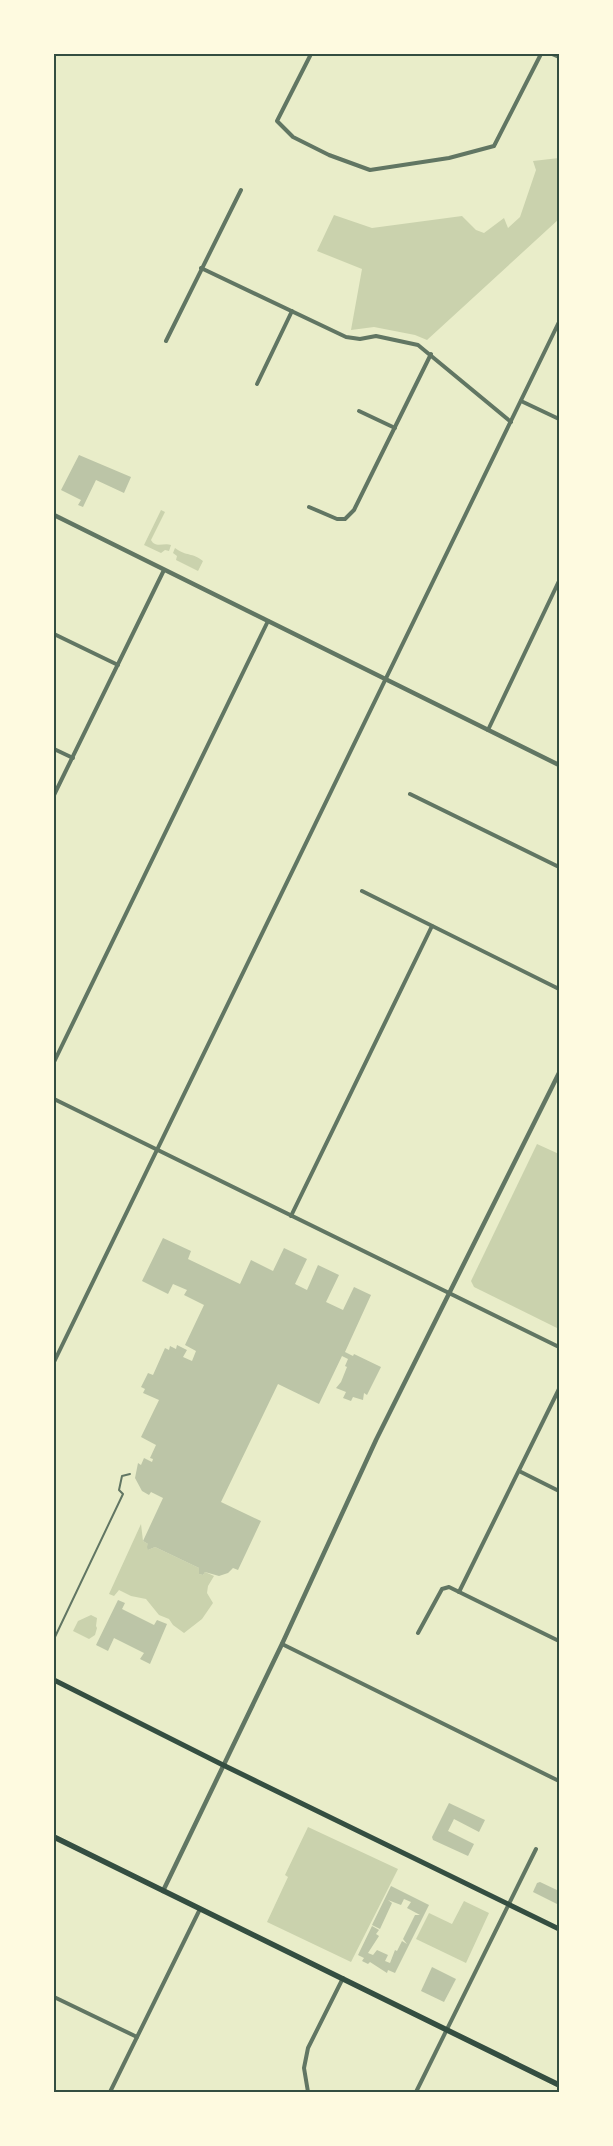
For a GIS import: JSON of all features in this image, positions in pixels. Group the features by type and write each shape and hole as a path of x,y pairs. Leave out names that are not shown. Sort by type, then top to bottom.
{"main road":[{"path":"54,1680 222,1765 559,1929"},
{"path":"54,1837 559,2085"}],"street":[{"path":"311,54 277,121 293,137 330,155 370,170 449,158 494,146 541,54"},
{"path":"552,54 559,57"},
{"path":"166,341 241,190"},
{"path":"201,268 346,337 376,336 418,345 511,422"},
{"path":"257,384 292,311"},
{"path":"54,1362 559,322"},
{"path":"309,507 337,519 345,519 354,510 431,354"},
{"path":"521,401 559,420"},
{"path":"360,411 394,428"},
{"path":"54,515 559,765"},
{"path":"54,795 164,570"},
{"path":"488,730 559,581"},
{"path":"54,1062 268,621"},
{"path":"54,634 118,665"},
{"path":"54,749 73,758"},
{"path":"410,794 559,867"},
{"path":"362,891 559,989"},
{"path":"291,1216 432,926"},
{"path":"163,1891 222,1765 282,1644 350,1495 559,1074"},
{"path":"54,1099 449,1295 559,1347"},
{"path":"459,1592 559,1389"},
{"path":"519,1471 559,1491"},
{"path":"418,1632 442,1589 449,1587 559,1641"},
{"path":"282,1644 559,1780"},
{"path":"416,2092 536,1848"},
{"path":"110,2092 200,1909"},
{"path":"308,2092 304,2068 308,2048 343,1978"},
{"path":"54,1997 137,2037"}],"lane":[{"path":"54,1638 123,1494 119,1490 122,1476 130,1474"}],"green space":[{"path":"559,158 559,219 427,340 415,335 374,327 351,330 362,269 317,251 334,215 372,228 462,216 476,230 484,233 504,218 508,228 520,217 536,170 533,161"},
{"path":"161,510 165,512 151,540 158,545 171,545 169,551 165,550 161,553 144,545"},
{"path":"175,548 183,553 196,556 203,561 198,571 176,560 177,556 173,553"},
{"path":"537,1144 559,1154 559,1329 474,1287 471,1281"},
{"path":"141,1524 143,1541 148,1544 148,1550 155,1547 199,1568 199,1574 203,1575 205,1572 214,1576 208,1586 207,1593 213,1603 202,1619 184,1633 173,1625 169,1619 159,1615 146,1599 131,1596 119,1590 114,1596 109,1594"},
{"path":"91,1615 97,1618 95,1635 89,1639 73,1631 78,1621"},
{"path":"308,1827 398,1869 351,1962 267,1922 288,1877 285,1875"},
{"path":"464,1901 489,1913 466,1963 416,1939 429,1913 452,1924"}],"building":[{"path":"79,455 131,477 124,493 96,480 83,507 78,505 81,500 61,490"},
{"path":"163,1238 191,1251 188,1259 240,1284 251,1260 273,1271 284,1248 307,1259 295,1284 307,1290 318,1265 339,1275 326,1302 343,1310 354,1287 371,1295 345,1352 353,1356 354,1354 381,1367 367,1395 364,1393 363,1400 353,1397 351,1401 343,1398 346,1392 336,1388 341,1382 347,1367 345,1366 348,1359 342,1356 319,1404 278,1384 221,1502 261,1521 238,1570 233,1568 228,1573 219,1576 205,1572 203,1575 199,1574 199,1568 155,1547 148,1550 148,1544 143,1541 163,1498 151,1492 149,1495 142,1491 135,1478 138,1463 141,1465 144,1458 152,1462 153,1459 150,1458 156,1445 141,1437 159,1400 143,1393 145,1389 141,1387 148,1373 153,1375 165,1348 169,1350 170,1346 176,1349 177,1345 187,1350 183,1357 192,1361 196,1351 185,1345 204,1305 184,1295 187,1290 173,1284 168,1294 142,1281"},
{"path":"118,1600 125,1603 122,1609 154,1625 157,1620 167,1624 150,1664 140,1659 144,1653 114,1638 108,1651 96,1645"},
{"path":"449,1803 485,1820 479,1832 454,1819 448,1831 474,1844 468,1856 433,1840 432,1837"},
{"path":"540,1882 559,1891 559,1905 533,1892 537,1883"},
{"path":"391,1886 429,1905 395,1973 388,1970 387,1973 370,1962 368,1964 362,1961 364,1958 358,1955 372,1926 379,1930 376,1934 379,1936 368,1953 373,1955 377,1950 388,1955 385,1961 390,1963 395,1950 397,1951 402,1941 407,1944 403,1939 415,1915 420,1915 407,1908 411,1902 404,1899 401,1905 388,1900 392,1903 380,1929 372,1925"},
{"path":"432,1967 456,1979 444,2002 421,1991"}]}
